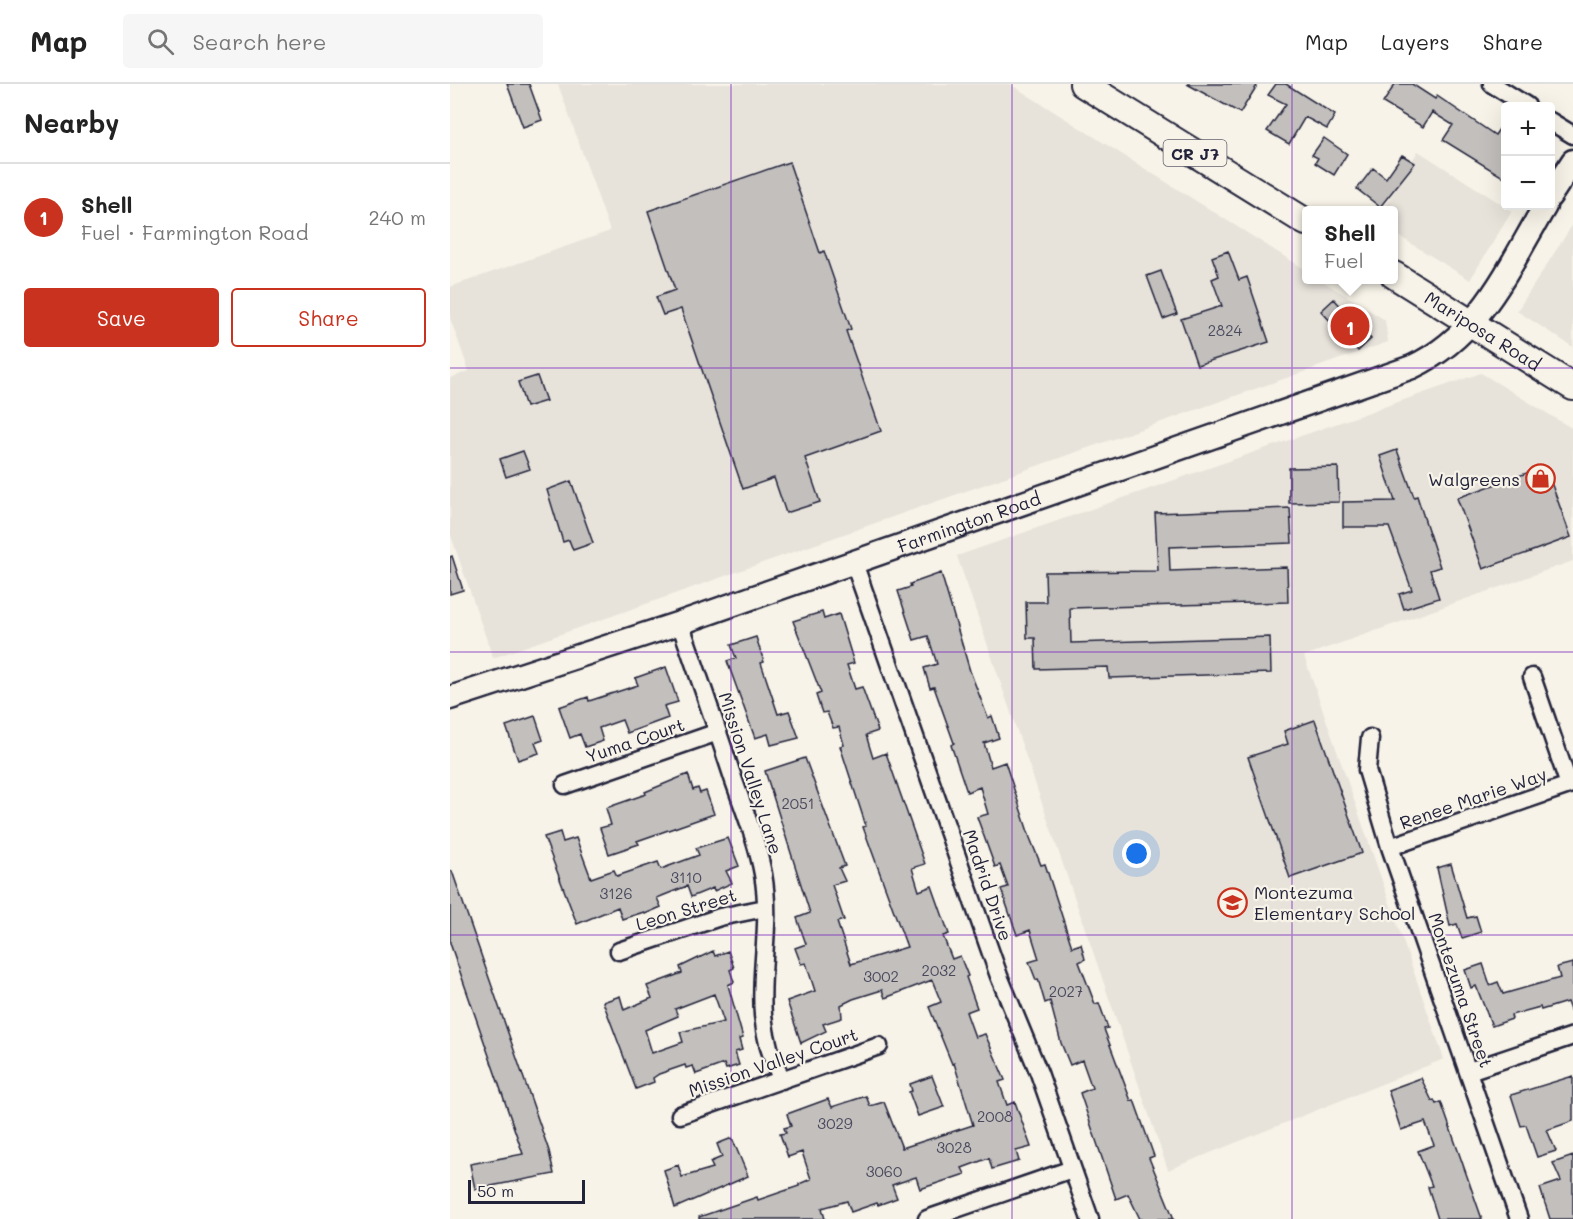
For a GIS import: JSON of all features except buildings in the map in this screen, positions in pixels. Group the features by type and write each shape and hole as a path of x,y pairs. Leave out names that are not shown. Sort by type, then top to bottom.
{"main road":[{"name":"CR J7","path":"1083,84 1302,220"},
{"path":"1555,190 1573,161"},
{"name":"Farmington Road","path":"450,698 680,623 1412,367 1446,349 1473,323 1490,301 1543,210"},
{"name":"Mariposa Road","path":"1398,277 1573,387"}],"street":[{"path":"1492,84 1521,102"},
{"path":"1555,124 1573,135"},
{"name":"Madrid Drive","path":"854,562 999,976 1039,1073 1090,1219"},
{"name":"Mission Valley Lane","path":"680,623 759,852 765,908 760,994 762,1019 767,1045 782,1080"},
{"name":"Renee Marie Way","path":"1390,848 1569,785 1532,677"},
{"name":"Yuma Court","path":"565,785 718,732"},
{"name":"Montezuma Street","path":"1370,738 1367,770 1390,848 1519,1219"},
{"name":"Leon Street","path":"618,951 720,916 765,908"},
{"path":"1469,1071 1573,1036"},
{"name":"Mission Valley Court","path":"680,1115 879,1046"},
{"path":"927,1219 1072,1169"}],"shaded area":[{"path":"558,84 1010,84 1302,267 1302,284 1327,284 1385,320 1388,342 493,658 450,533 450,378 469,371 450,318 450,287 610,231"},
{"path":"1418,151 1501,204 1501,210 1512,211 1470,280 1398,235 1398,206 1385,206"},
{"path":"1573,224 1573,347 1517,311"},
{"name":"Montezuma Elementary School","path":"1481,373 1573,429 1573,561 1304,656 1444,1059 1168,1170 957,556"}],"place":[{"name":"Shell","path":"1350,326"},
{"name":"Walgreens","path":"1541,479"},
{"name":"Montezuma Elementary School","path":"1233,902"}]}
